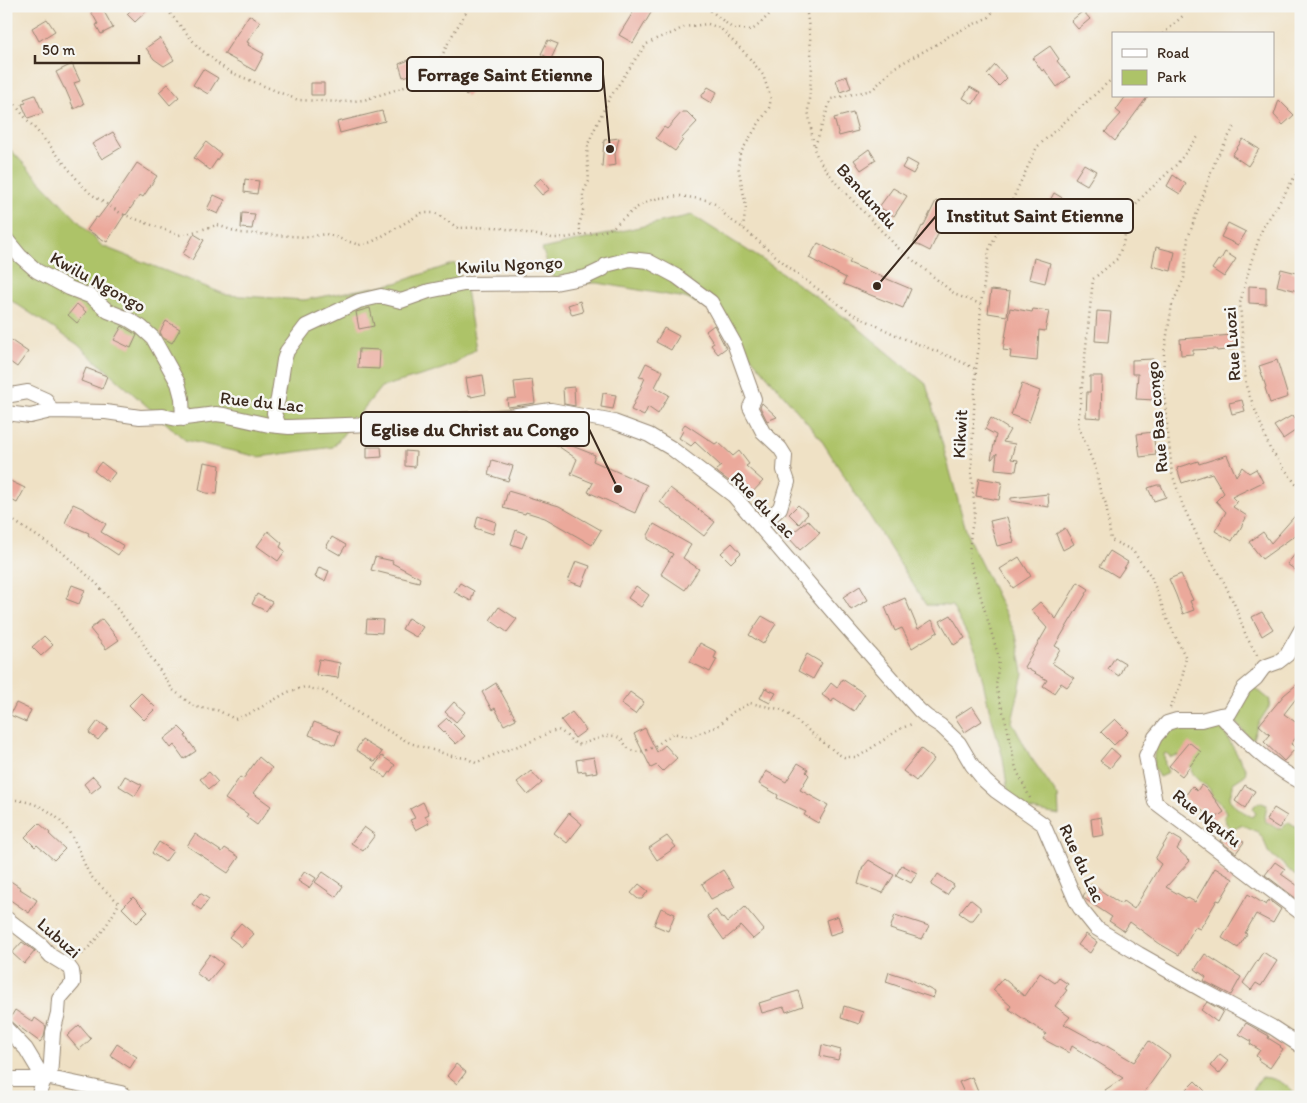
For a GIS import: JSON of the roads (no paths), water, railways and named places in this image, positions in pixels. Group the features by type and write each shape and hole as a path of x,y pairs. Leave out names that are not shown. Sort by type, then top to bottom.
{"street":[{"name":"Kwilu Ngongo","path":"6,239 20,256 37,271 69,288 92,297 108,311 128,319 153,338 178,383 182,398 183,419"},
{"name":"Kwilu Ngongo","path":"280,426 274,413 284,360 288,351 306,326 359,300 381,296 401,301 429,291 464,284 554,284 586,277 603,269 606,264 630,259 648,261 676,276 711,302 734,343 754,399 750,407 755,418 763,432 780,448 785,456 784,470 788,482 780,508 760,525"},
{"path":"6,393 11,395 28,392 46,400 51,411"},
{"name":"Rue du Lac","path":"6,413 30,416 51,411 106,412 140,417 159,415 177,419 205,415 224,415 280,426 430,422 510,416 551,410 614,422 649,435 671,448 734,496 919,710 959,742 972,765 985,782 1043,824 1076,901 1096,928 1204,991 1272,1027 1301,1046"},
{"path":"1220,715 1229,714 1244,688 1256,678 1264,667 1278,662 1287,656 1301,630"},
{"path":"1220,715 1256,751 1297,777"},
{"name":"Rue Ngufu","path":"1220,715 1202,720 1178,720 1168,723 1155,737 1146,756 1155,802 1301,913"},
{"name":"Lubuzi","path":"6,918 41,945 51,956 69,967 73,978 73,982 59,999 47,1078"},
{"path":"6,1028 26,1049 47,1078"},
{"path":"38,1097 47,1078"},
{"path":"6,1079 47,1078 121,1093 126,1097"}],"place":[{"name":"Forrage Saint Etienne","path":"610,149"},
{"name":"Institut Saint Etienne","path":"877,286"},
{"name":"Eglise du Christ au Congo","path":"618,489"}]}
